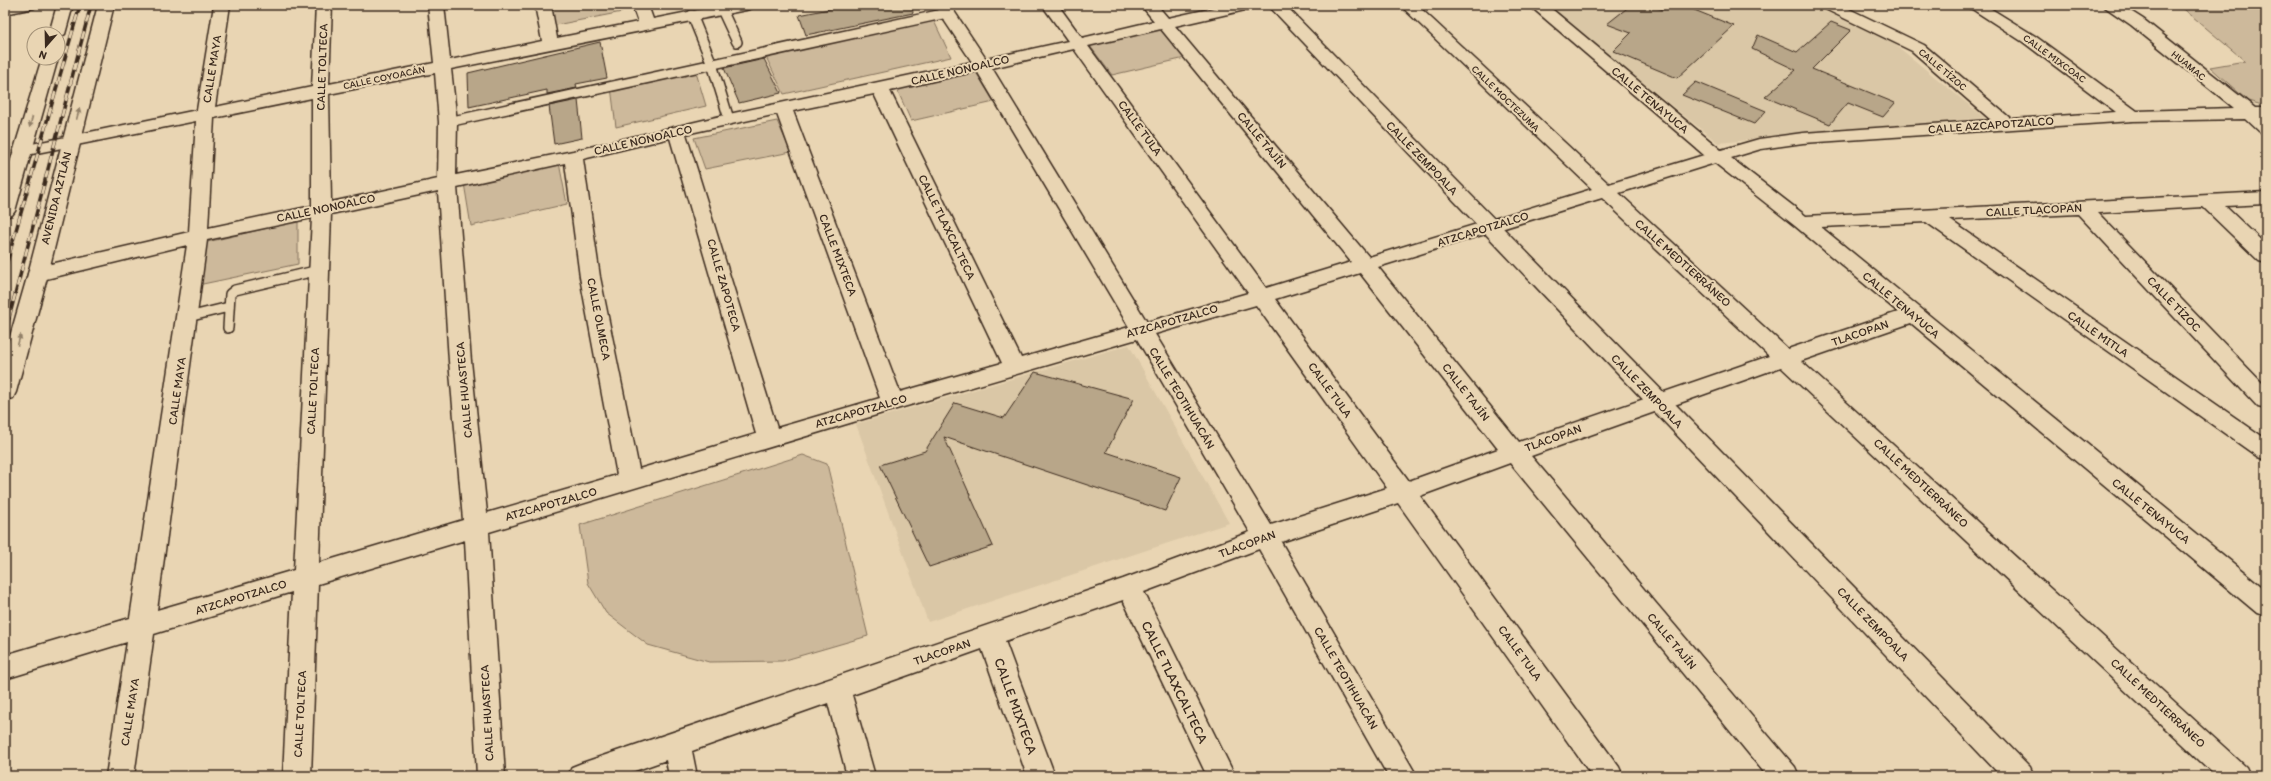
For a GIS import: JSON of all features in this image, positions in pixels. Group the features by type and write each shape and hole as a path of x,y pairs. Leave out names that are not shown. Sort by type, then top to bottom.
{"street":[{"path":"5,9 28,5"},
{"path":"59,26 66,5"},
{"name":"AVENIDA AZTLÁN","path":"5,392 38,274 70,141 106,5"},
{"name":"CALLE MAYA","path":"120,776 188,317 198,236 204,115 222,5"},
{"name":"CALLE TOLTECA","path":"297,776 305,629 304,578 322,209 320,90 324,5"},
{"name":"CALLE HUASTECA","path":"436,5 448,122 447,182 460,360 476,526 491,776"},
{"path":"543,5 550,43"},
{"path":"640,5 647,25"},
{"name":"CALLE TULA","path":"1050,5 1609,776"},
{"name":"CALLE TAJÍN","path":"1149,5 1365,265 1514,452 1785,776"},
{"name":"CALLE NONOALCO","path":"38,274 198,236 678,133 729,119 784,109 880,88 1165,25 1248,5"},
{"name":"CALLE ZEMPOALA","path":"1276,5 1489,228 2020,776"},
{"name":"CALLE MOCTEZUMA","path":"1408,5 1604,192"},
{"name":"CALLE TENAYUCA","path":"1537,5 1718,157 1802,222 2266,606"},
{"name":"CALLE TÍZOC","path":"1829,5 1918,48 2006,124"},
{"name":"CALLE MIXCOAC","path":"1974,5 2029,39 2133,116"},
{"name":"HUAMAC","path":"2110,5 2137,22 2258,113 2266,128"},
{"name":"CALLE COYOACÁN","path":"22,151 204,115 441,65 735,7"},
{"name":"CALLE TEOTIHUACÁN","path":"944,9 982,65 1141,329 1265,537 1403,776"},
{"path":"5,211 48,66"},
{"name":"CALLE TLAXCALTECA","path":"880,88 1014,366"},
{"name":"CALLE MIXTECA","path":"784,109 893,402"},
{"name":"CALLE AZCAPOTZALCO","path":"1718,157 1759,144 1803,138 2133,116 2258,113"},
{"name":"CALLE ZAPOTECA","path":"678,133 769,438"},
{"name":"CALLE OLMECA","path":"573,156 590,278 630,481"},
{"name":"ATZCAPOTZALCO","path":"5,667 143,627 769,438 1141,329 1262,296 1718,157"},
{"name":"CALLE MEDTIERRÁNEO","path":"1604,192 1786,358 2236,776"},
{"name":"CALLE TLACOPAN","path":"1802,222 2266,198"},
{"path":"2209,202 2266,256"},
{"name":"CALLE TÍZOC","path":"2082,207 2266,401"},
{"name":"CALLE MITLA","path":"1931,216 2266,451"},
{"name":"TLACOPAN","path":"582,776 1129,588 1265,537 1404,492 1657,401 1913,315"},
{"name":"CALLE TLAXCALTECA","path":"1129,588 1221,776"},
{"name":"CALLE MIXTECA","path":"990,635 1041,776"},
{"path":"836,688 861,776"},
{"path":"677,744 683,776"}],"lane":[{"path":"735,7 736,42"},
{"path":"448,122 712,64 944,9"},
{"path":"692,15 712,64 729,119"},
{"path":"228,328 230,294 235,290 319,270"},
{"path":"188,317 229,307"}],"shaded area":[{"path":"547,5 620,5 622,12 551,26"},
{"path":"1547,5 1811,5 1892,42 1985,118 1718,143"},
{"path":"2179,5 2266,5 2266,106 2248,101 2210,67 2245,61"},
{"path":"934,21 951,57 784,94 765,55"},
{"path":"1159,27 1185,58 1112,75 1087,42"},
{"path":"695,69 706,106 616,127 611,87"},
{"path":"974,69 994,102 911,121 896,87"},
{"path":"777,121 791,152 705,169 694,138"},
{"path":"559,163 567,204 471,226 464,183"},
{"path":"298,221 298,264 198,285 203,243"},
{"path":"1129,345 1229,523 928,622 856,424"},
{"path":"803,455 827,464 868,636 782,661 709,662 648,645 606,613 588,583 580,525"}],"building":[{"path":"850,5 912,5 913,13 806,35 799,15"},
{"path":"1631,5 1650,5 1663,10 1669,5 1682,5 1734,26 1677,78 1613,51 1631,33 1607,24"},
{"path":"1831,22 1851,30 1812,69 1895,103 1883,117 1848,103 1830,124 1765,97 1796,70 1752,49 1758,35 1797,52"},
{"path":"600,42 607,78 576,84 577,88 547,94 547,90 469,107 468,73"},
{"path":"764,59 781,93 739,103 724,68"},
{"path":"1696,82 1766,111 1754,124 1682,95"},
{"path":"578,100 582,138 554,144 549,106"},
{"path":"1035,372 1134,399 1106,452 1181,477 1165,511 944,437 993,546 929,567 880,465 925,451 955,403 1004,418"}],"railway":[{"path":"5,269 80,5"},
{"path":"5,333 91,5"}]}
